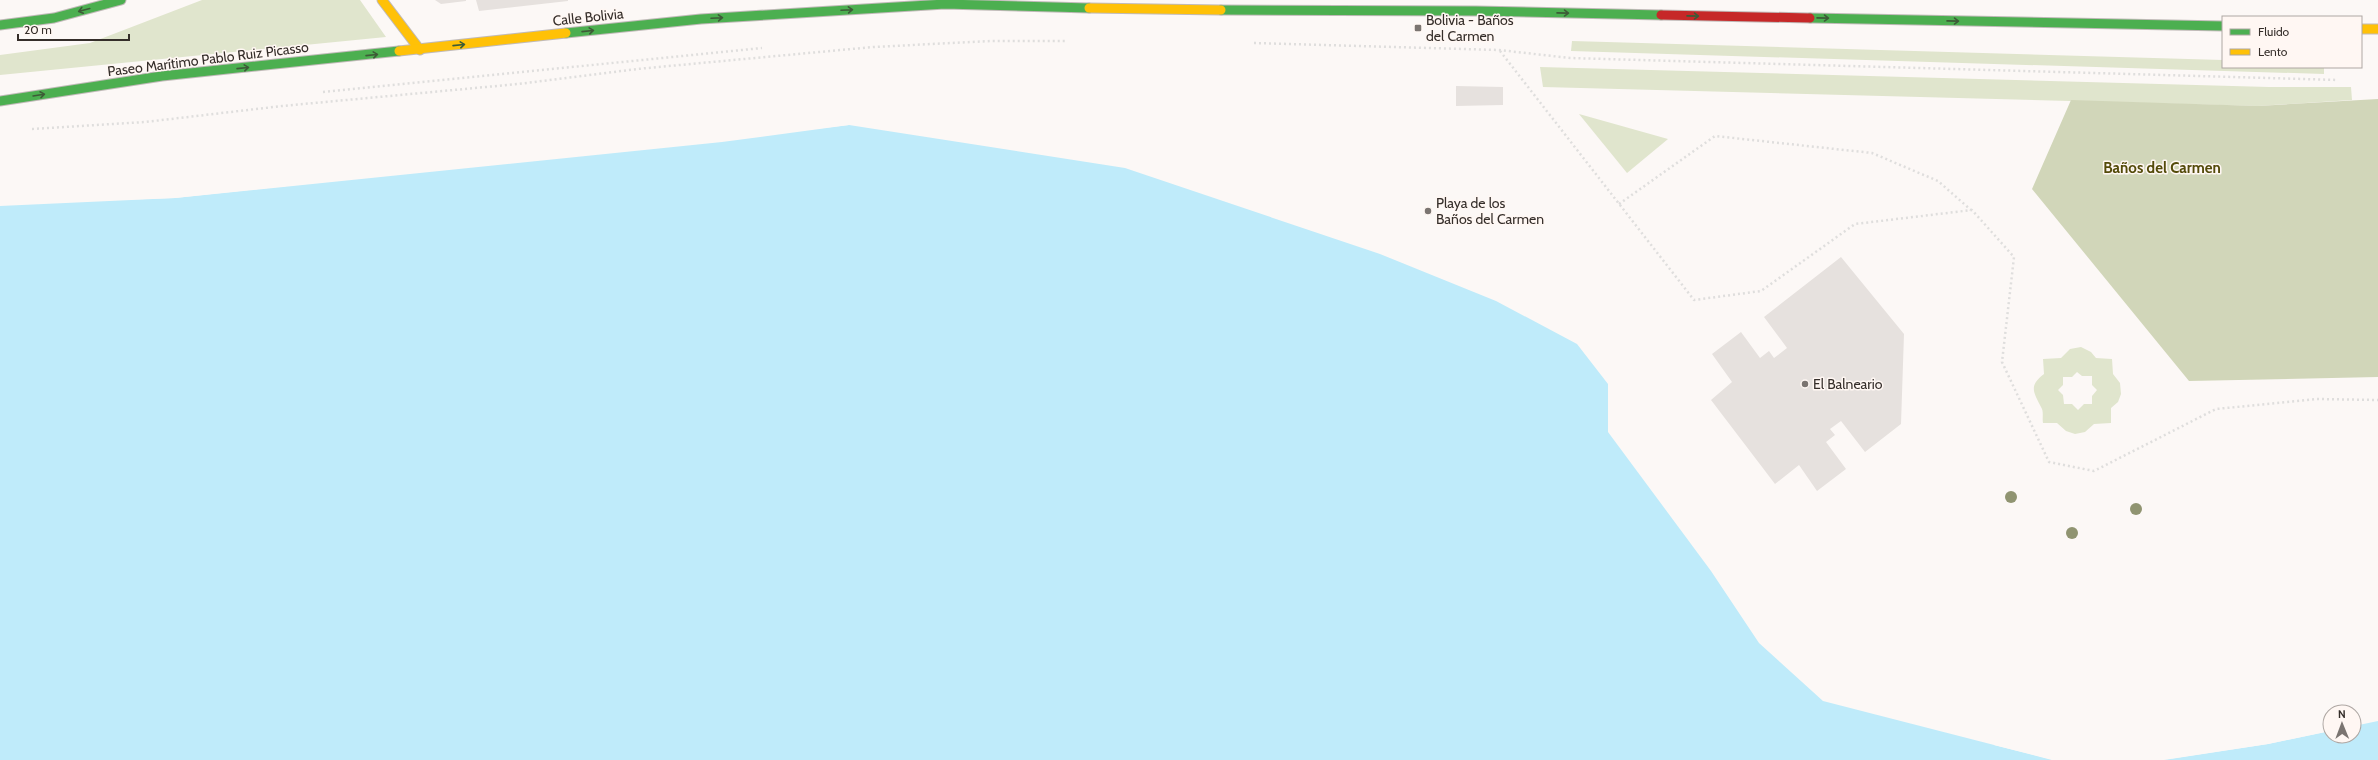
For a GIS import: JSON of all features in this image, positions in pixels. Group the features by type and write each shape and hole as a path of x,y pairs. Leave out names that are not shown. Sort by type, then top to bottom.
{"main road":[{"path":"1,24 54,18 121,0"},
{"path":"382,0 420,50"},
{"path":"1524,12 1528,0"},
{"name":"Calle Bolivia","path":"420,50 701,19 945,4 1162,10 1524,12 2222,26"},
{"path":"2362,29 2378,29"},
{"name":"Paseo Marítimo Pablo Ruiz Picasso","path":"0,101 162,76 420,50"}],"path":[{"path":"31,130 145,122 282,106 518,84 637,69 872,47 1074,40"},
{"path":"1252,43 1500,50 1570,58 2338,80"},
{"path":"322,92 764,48"},
{"path":"1500,50 1694,300 1761,291 1855,224 1972,210"},
{"path":"1619,204 1715,136 1872,153 1938,181 1972,210 2014,257 2002,362 2049,462 2094,471 2216,409 2317,399 2378,400"}],"green space":[{"path":"202,0 360,0 386,37 0,75 0,55 90,43"},
{"path":"1572,41 2222,60 2222,68 2324,68 2324,74 1571,51"},
{"path":"1540,67 2269,87 2351,87 2352,100 2258,106 1543,87"},
{"path":"2378,99 2378,377 2189,381 2032,189 2071,100 2258,106"},
{"path":"1579,114 1668,139 1627,173"},
{"path":"2081,347 2091,352 2096,358 2112,359 2113,374 2120,383 2121,394 2118,402 2111,408 2111,423 2094,424 2085,432 2075,434 2066,431 2057,423 2043,423 2042,409 2036,398 2034,390 2036,382 2044,374 2043,359 2061,358 2070,349","holes":["2077,372 2082,376 2092,376 2092,385 2097,390 2092,396 2092,404 2084,404 2078,410 2072,404 2064,404 2063,395 2058,390 2063,385 2063,377 2072,377"]}],"water":[{"path":"849,125 1125,168 1380,254 1496,301 1577,344 1608,384 1608,432 1711,571 1759,643 1823,701 2052,760 0,760 0,204 175,198 722,142"},
{"path":"2378,721 2378,760 2164,760 2268,744 2322,733 2322,744 2362,744 2362,724"}],"pier":[{"path":"849,123 851,124 849,125 772,134"},
{"path":"538,159 175,198 0,206 0,202 175,196"},
{"path":"2322,730 2322,733 2268,744 2162,760"},
{"path":"1996,744 2053,758 2054,760 1994,745"}],"building":[{"path":"435,0 466,0 466,1 441,4"},
{"path":"476,0 568,0 568,1 479,11"},
{"path":"1456,86 1503,87 1503,105 1456,106"},
{"path":"1841,257 1904,334 1901,424 1865,452 1841,421 1830,429 1835,435 1826,442 1846,469 1817,491 1799,465 1775,484 1711,400 1732,382 1712,354 1741,332 1760,358 1769,351 1774,358 1787,348 1764,317"}],"traffic: fast":[{"path":"0,25 54,18 121,0"},
{"path":"566,33 701,19 945,4 1089,8"},
{"path":"1221,10 1476,11 1661,15"},
{"path":"1810,18 2222,26"},
{"path":"0,101 162,76 399,51"}],"traffic: slow":[{"path":"382,0 420,50"},
{"path":"1089,8 1221,10"},
{"path":"2362,29 2378,29"},
{"path":"399,51 566,33"}],"traffic: jam":[{"path":"1661,15 1810,18"}],"place":[{"name":"Bolivia - Baños del Carmen","path":"1418,28"},
{"name":"Playa de los Baños del Carmen","path":"1428,211"},
{"name":"El Balneario","path":"1805,384"}],"district":[{"name":"Baños del Carmen","path":"2162,168"}]}
